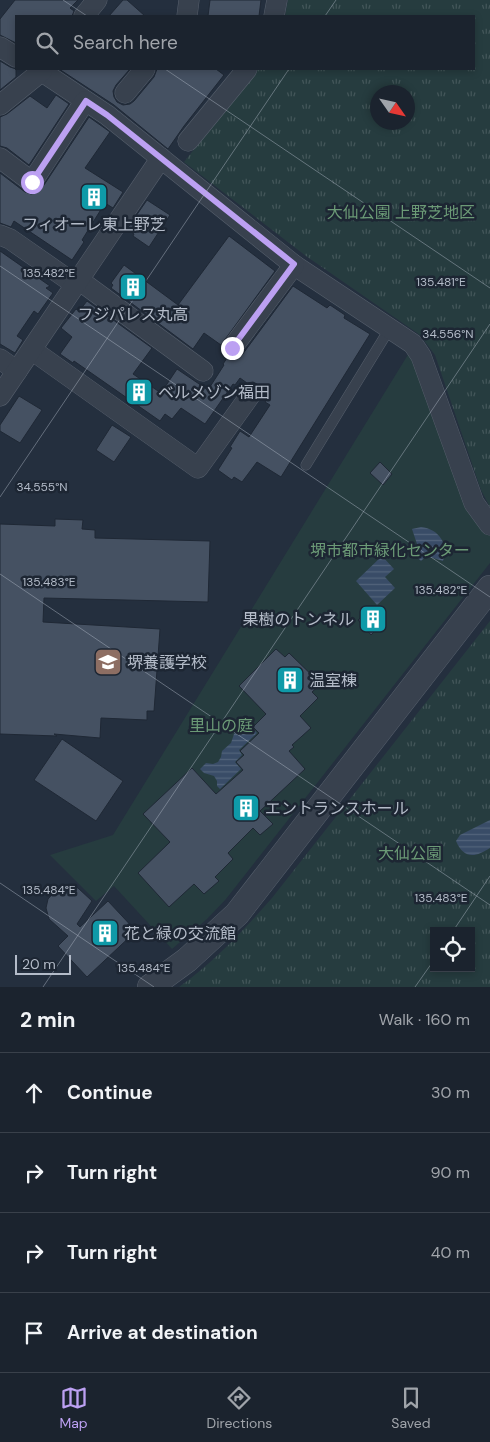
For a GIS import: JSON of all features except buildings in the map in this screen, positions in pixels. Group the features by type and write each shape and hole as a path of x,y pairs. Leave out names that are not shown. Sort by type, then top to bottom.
{"street":[{"path":"85,15 97,0"},
{"path":"187,15 189,0"},
{"path":"274,15 277,0"},
{"path":"0,48 15,56"},
{"path":"0,105 40,70 107,115 294,264 413,344 421,356 474,503 490,525"},
{"path":"126,93 144,70"},
{"path":"188,141 242,70"},
{"path":"0,158 32,182 86,101"},
{"path":"0,396 161,158"},
{"path":"0,235 10,239 77,283 203,371"},
{"path":"232,348 294,264"},
{"path":"32,350 198,468 250,394"},
{"path":"0,359 17,371"},
{"path":"150,987 187,960 237,914 490,588"}],"lane":[{"path":"306,465 390,328"}],"green space":[{"name":"大仙公園 上野芝地区","path":"288,0 490,0 490,507 481,490 435,355 420,335 306,256 184,162 257,70 475,70 475,15 285,15"},
{"name":"堺市都市緑化センター","path":"409,353 469,510 490,536 490,563 226,899 207,919 172,949 114,886 96,901 50,855 113,835"},
{"name":"大仙公園","path":"490,621 490,987 179,987 204,967 251,922 272,898"}],"water":[{"path":"421,527 433,531 441,538 445,549 443,561 426,556 421,561 413,553 418,547 412,529"},
{"path":"382,556 394,569 385,577 395,588 377,605 356,581"},
{"path":"245,720 257,733 239,750 242,755 235,762 241,769 220,789 214,776 204,773 200,769 206,763 213,764 218,762 222,751 231,743 234,734"},
{"path":"490,820 490,848 471,855 459,847 456,841 460,835"}],"place":[{"name":"フィオーレ東上野芝","path":"94,197"},
{"name":"フジパレス丸高","path":"133,287"},
{"name":"ベルメゾン福田","path":"139,392"},
{"name":"果樹のトンネル","path":"373,619"},
{"name":"堺養護学校","path":"108,662"},
{"name":"温室棟","path":"290,680"},
{"name":"エントランスホール","path":"246,808"},
{"name":"花と緑の交流館","path":"105,933"}],"route":[{"path":"32,182 86,101 107,115 294,264 232,348"}],"park label":[{"name":"里山の庭","path":"221,725"}]}
